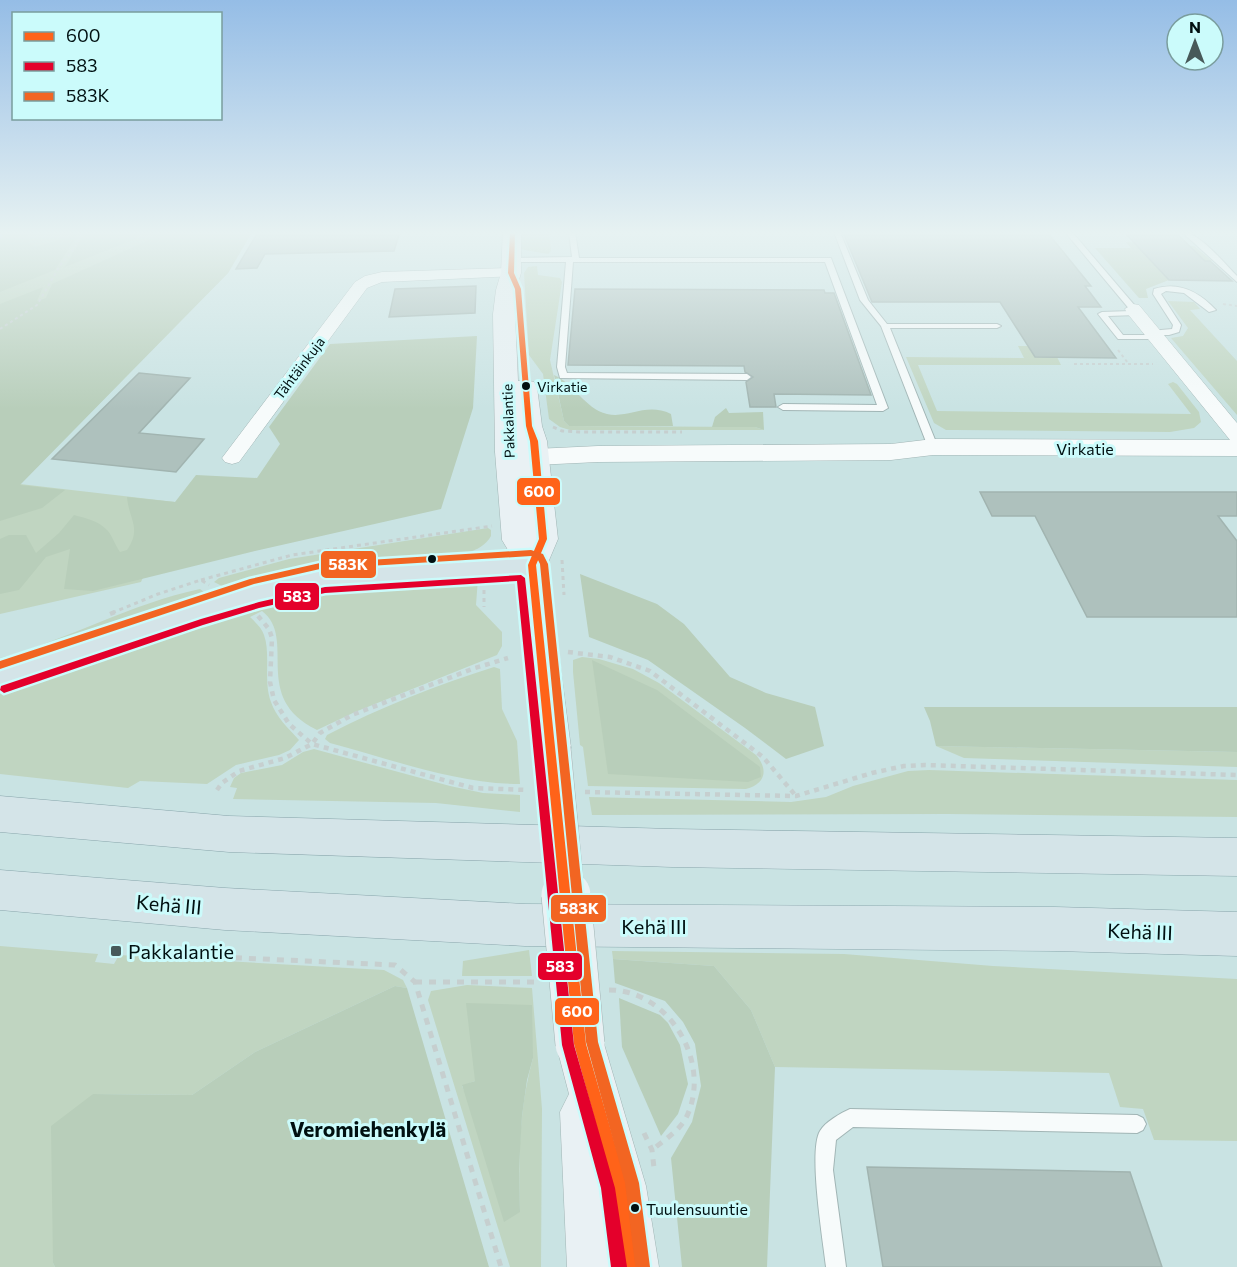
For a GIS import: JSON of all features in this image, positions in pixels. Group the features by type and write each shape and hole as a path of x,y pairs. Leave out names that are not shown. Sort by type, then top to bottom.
{"highway":[{"path":"0,678 197,611 256,593 323,578 532,565"},
{"path":"0,814 229,834 451,842 1237,857"},
{"name":"Kehä III","path":"0,890 225,909 525,925 1055,929 1237,934"}],"main road":[{"name":"Pakkalantie","path":"518,291 529,426 526,450 543,539 532,565 580,1044 596,1267"},
{"name":"Pakkalantie","path":"580,1044 620,1186 631,1267"}],"street":[{"name":"Tähtäinkuja","path":"232,458 356,291"},
{"path":"1134,311 1237,436"},
{"name":"Virkatie","path":"526,450 598,454 891,452 933,447 1237,448"}],"lane":[{"path":"569,291 561,367 563,376 747,377"},
{"path":"783,408 883,408 840,291"},
{"path":"860,291 864,300 885,326 933,447"},
{"path":"1117,291 1134,311"},
{"path":"1134,311 1102,314 1121,337 1154,335 1176,330 1177,325 1157,291"},
{"path":"1189,291 1212,310"},
{"path":"885,326 997,326"},
{"path":"836,1267 824,1170 827,1135 850,1118 1137,1124"}],"path":[{"path":"0,328 37,305 45,291"},
{"path":"1074,364 1163,364"},
{"path":"201,580 292,555 501,524"},
{"path":"567,652 605,654 650,670 763,757 796,796"},
{"path":"217,790 222,783 239,771 285,758 312,744 320,733 352,715 475,668 508,658"},
{"path":"953,765 1237,774"},
{"path":"152,954 395,965 415,982 501,1267"}],"green space":[{"path":"0,291 210,291 20,484 175,502 141,582 0,614"},
{"path":"33,291 41,291 37,301 46,298 49,291 210,291 20,485 65,490 42,508 0,521 0,304"},
{"path":"525,291 561,291 550,360 564,421 569,426 755,427 764,430 570,430 560,427 549,419 543,374 529,355"},
{"path":"1133,291 1146,291 1148,298 1139,298"},
{"path":"1168,301 1194,302 1200,309 1190,310 1237,361 1237,415 1171,338 1183,336 1188,328"},
{"path":"477,336 473,408 441,509 93,591 64,589 70,549 46,557 19,590 0,594 0,539 9,535 26,535 36,553 59,533 74,515 92,520 104,527 120,552 127,550 134,536 127,497 175,502 196,475 257,478 280,444 269,427 330,344"},
{"path":"1018,346 1028,346 1035,357 1057,357 1061,365 918,365 937,411 1191,414 1168,384 1173,382 1199,412 1201,422 1194,428 1170,432 946,430 934,423 906,357 1024,358"},
{"path":"554,375 599,411 615,415 645,410 662,411 671,414 673,426 569,426 564,421"},
{"path":"726,408 729,413 763,412 764,430 755,427 712,427 715,417"},
{"path":"488,528 491,530 491,536 484,544 476,550 465,553 408,556 403,560 311,570 270,578 230,590 214,582 219,578 289,559"},
{"path":"580,574 657,604 684,624 730,677 766,693 815,707 824,746 786,759 648,660 589,637"},
{"path":"478,578 476,605 502,632 502,646 497,655 355,712 317,730 297,717 285,701 280,685 278,652 272,623 262,611 250,617 262,630 266,642 271,702 279,717 299,740 290,750 279,755 236,765 207,784 140,781 128,788 0,774 0,685 283,590"},
{"path":"200,589 209,596 0,667 0,658 50,642 150,603"},
{"path":"582,657 599,659 633,669 659,683 756,755 764,771 761,780 746,789 588,786 583,747 580,745 573,672 573,660"},
{"path":"592,660 657,690 760,767 761,777 748,782 608,774"},
{"path":"494,667 500,669 502,709 517,741 520,784 472,780 448,775 330,743 325,739 327,735 389,706"},
{"path":"924,707 1237,707 1237,752 936,746"},
{"path":"936,746 1237,752 1237,767 964,758"},
{"path":"314,749 450,786 483,793 520,795 520,812 436,803 233,799 237,788 230,787 234,778 241,773 282,765 303,752"},
{"path":"908,771 1237,780 1237,817 947,814 592,815 589,797 791,802 826,797 853,786"},
{"path":"0,946 98,954 95,962 114,964 119,955 384,970 403,980 407,988 395,986 255,1052 192,1095 93,1094 53,1263 55,1267 0,1267"},
{"path":"529,950 532,976 462,976 463,961"},
{"path":"612,951 844,954 993,966 1237,979 1237,1141 1154,1140 1143,1109 1120,1107 1109,1073 775,1067 751,1010 714,966 613,959"},
{"path":"613,959 714,966 751,1010 775,1067 767,1267 682,1267 671,1158 692,1122 701,1086 695,1044 683,1022 665,1001 615,983"},
{"path":"467,985 532,988 542,1109 541,1267 510,1267 428,1000 431,991","holes":["533,1058 520,1134 520,1212 462,1086"]},
{"path":"395,986 407,988 489,1267 55,1267 53,1263 51,1126 93,1094 192,1095 255,1052"},
{"path":"619,998 660,1015 668,1023 680,1045 688,1084 678,1114 661,1136 622,1047"},
{"path":"466,1003 532,1005 533,1058 522,1116 519,1169 520,1212 504,1222 462,1085 475,1081"}],"building":[{"path":"395,291 476,291 475,313 389,317"},
{"path":"575,291 824,291 834,293 871,395 774,394 776,407 750,407 746,382 753,377 745,372 744,366 568,365"},
{"path":"867,291 1089,291 1101,307 1078,307 1116,358 1035,357 1000,302 872,302"},
{"path":"139,373 190,378 139,433 204,439 176,472 52,459"},
{"path":"980,492 1237,492 1237,516 1218,516 1237,541 1237,617 1087,617 1035,516 992,516"},
{"path":"867,1167 1130,1172 1162,1267 883,1267"}],"transit line":[{"name":"600","path":"518,291 529,426 534,441 543,539 532,565 580,1044 620,1186 631,1267"},
{"name":"583K","path":"0,665 253,581 320,566 531,553 540,556 544,564 592,1042 632,1183 643,1265"},
{"name":"583","path":"4,689 201,622 259,605 325,590 521,578 568,1045 608,1188 619,1267"}],"place":[{"name":"Virkatie","path":"526,386"},
{"name":"Pakkalantie","path":"116,951"},
{"name":"Tuulensuuntie","path":"635,1208"}],"district":[{"name":"Veromiehenkylä","path":"368,1128"}]}
